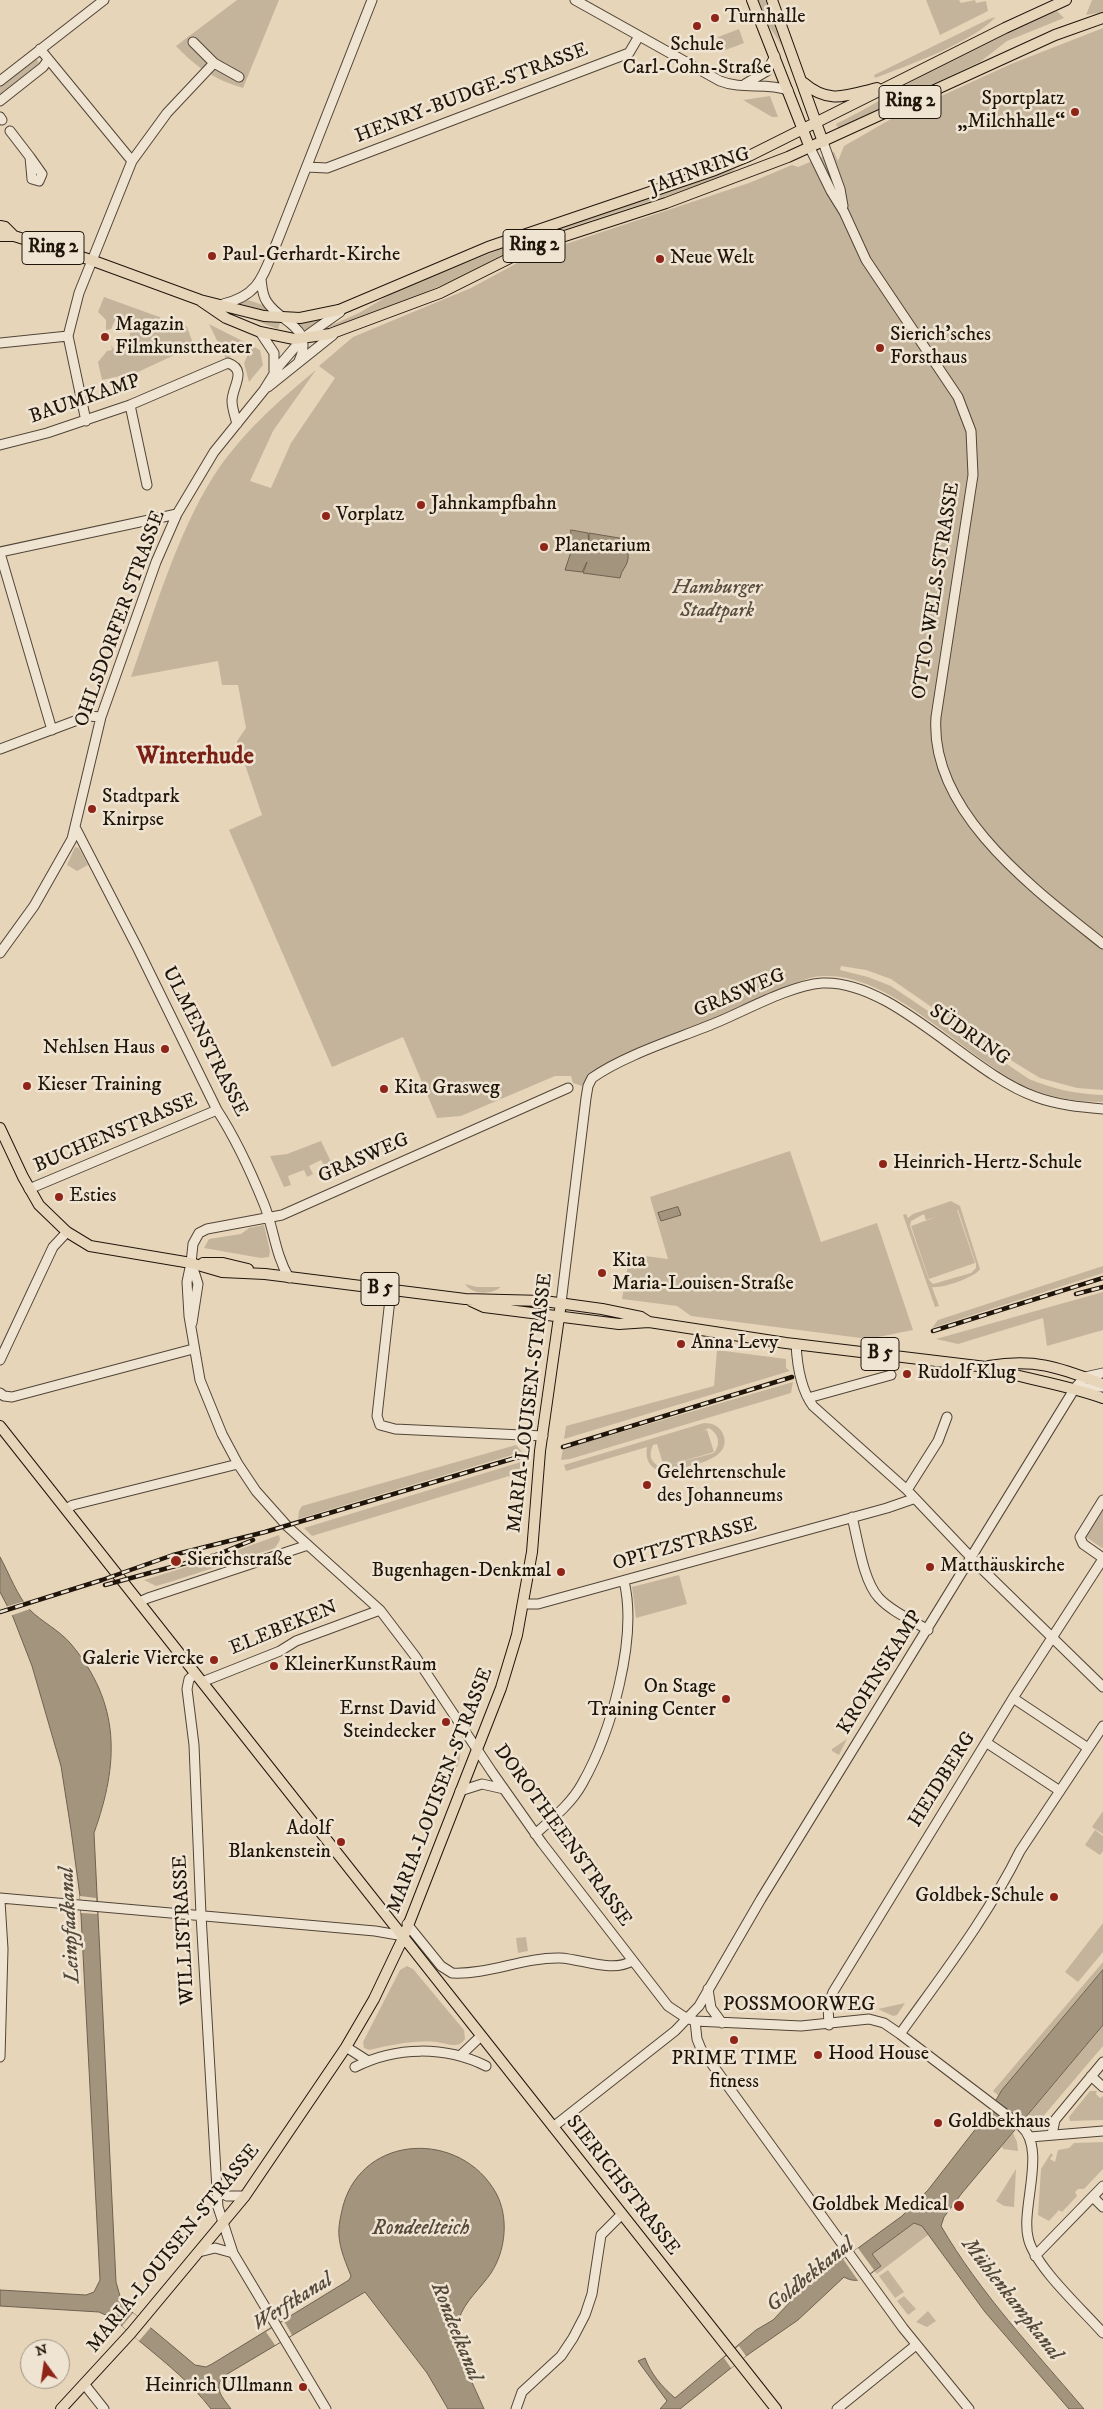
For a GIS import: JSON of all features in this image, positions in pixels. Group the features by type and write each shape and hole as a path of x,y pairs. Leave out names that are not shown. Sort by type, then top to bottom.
{"main road":[{"name":"OTTO-WELS-STRASSE","path":"752,0 810,148"},
{"name":"OTTO-WELS-STRASSE","path":"772,0 823,142"},
{"name":"JAHNRING","path":"346,308 373,295 504,242 724,167 1066,0"},
{"name":"JAHNRING","path":"302,339 340,331 440,293 534,246 734,179 810,148 1047,39 1103,18"},
{"path":"803,83 818,94 834,97 894,83"},
{"name":"Ring 2","path":"0,226 5,227 14,236"},
{"name":"Ring 2","path":"0,236 14,236 91,260 200,300 223,304 257,314 286,319 316,316 346,308"},
{"name":"Ring 2","path":"200,300 226,318 260,332 302,339"},
{"name":"B 5","path":"0,1128 29,1190 46,1213 67,1232 84,1243 98,1248 192,1263 223,1263 289,1278 467,1300 528,1300 561,1303 618,1312 641,1317 649,1322"},
{"name":"B 5","path":"467,1300 484,1307 619,1324 649,1322 796,1344 986,1367 1014,1376 1046,1380 1103,1398"},
{"name":"MARIA-LOUISEN-STRASSE","path":"61,2409 131,2334 245,2196 346,2047 374,1999 404,1936 407,1924 509,1666 524,1604 532,1552 543,1436 561,1303"},
{"name":"B 5","path":"986,1367 1015,1362 1031,1363 1055,1367 1085,1377 1103,1386"},
{"name":"SIERICHSTRASSE","path":"0,1426 776,2409"}],"street":[{"path":"0,81 104,0"},
{"path":"223,304 250,294 261,279 372,0"},
{"path":"575,0 715,79 731,85 772,86 788,90"},
{"name":"HENRY-BUDGE-STRASSE","path":"307,167 327,168 629,53 639,36"},
{"path":"193,42 214,63 239,77"},
{"path":"40,49 132,161"},
{"path":"741,85 767,71 775,56"},
{"path":"0,100 43,67 48,60"},
{"path":"86,420 68,336 79,293 132,161 167,114 214,63"},
{"path":"10,131 30,157"},
{"name":"OTTO-WELS-STRASSE","path":"823,142 840,189 844,212"},
{"name":"OTTO-WELS-STRASSE","path":"810,148 831,191 844,212 866,260 958,398 971,431 973,475 936,717 935,738 940,758 956,796 983,837 1013,870 1103,944"},
{"path":"261,279 268,303 278,314 297,329 302,339 303,348 299,360"},
{"name":"OHLSDORFER STRASSE","path":"0,954 55,871 72,839 101,717 153,571 177,514 214,452 302,339 346,308"},
{"name":"OHLSDORFER STRASSE","path":"264,390 327,338 340,331"},
{"path":"260,332 274,353 274,374"},
{"path":"0,344 68,336"},
{"name":"BAUMKAMP","path":"0,445 130,405 228,363 236,368 239,375 232,398 237,424"},
{"path":"130,405 147,485"},
{"path":"52,730 0,552 177,514"},
{"path":"0,749 88,716 101,717"},
{"name":"ULMENSTRASSE","path":"75,827 138,948 217,1110 228,1127 268,1218 280,1261 289,1278"},
{"name":"GRASWEG","path":"592,1078 642,1054 794,990 820,983"},
{"name":"SÜDRING","path":"820,983 845,984 885,1000 1000,1079 1035,1097 1072,1107 1103,1109"},
{"name":"MARIA-LOUISEN-STRASSE","path":"561,1303 586,1098 588,1086 592,1078"},
{"name":"GRASWEG","path":"192,1263 193,1244 199,1233 207,1229 282,1215 568,1088"},
{"name":"BUCHENSTRASSE","path":"29,1190 217,1110"},
{"path":"0,1360 53,1247 67,1232"},
{"name":"DOROTHEENSTRASSE","path":"192,1263 187,1293 193,1349 198,1374 211,1409 238,1464 256,1491 288,1527 380,1610 415,1656 535,1834 668,2006 690,2020"},
{"path":"391,1290 377,1416 380,1425 395,1430 543,1436"},
{"path":"796,1344 797,1359 808,1398 813,1406 907,1490 913,1499 1103,1687"},
{"path":"0,1393 4,1396 12,1397 193,1349"},
{"path":"1085,1377 1103,1373"},
{"path":"808,1398 891,1375"},
{"name":"KROHNSKAMP","path":"553,2128 690,2020 1075,1388 1085,1377"},
{"path":"1075,1388 1103,1386"},
{"path":"907,1490 938,1441 947,1417"},
{"path":"66,1509 73,1505 238,1464"},
{"name":"OPITZSTRASSE","path":"524,1604 538,1604 624,1581 904,1504 913,1499"},
{"name":"HEIDBERG","path":"829,2025 828,2006 833,1992 1013,1698 1103,1558 1083,1544 1080,1537 1103,1500"},
{"path":"852,1517 868,1578 874,1591 885,1603 928,1630"},
{"path":"139,1602 308,1545"},
{"path":"535,1834 563,1809 582,1784 602,1740 626,1654 629,1612 624,1581"},
{"name":"ELEBEKEN","path":"202,1682 280,1651 296,1641 380,1610"},
{"name":"WILLISTRASSE","path":"196,1674 189,1679 187,1689 194,1745 216,2188 222,2224 233,2253 276,2325 286,2338 326,2409"},
{"path":"1013,1698 1088,1748"},
{"name":"POSSMOORWEG","path":"690,2020 801,2026 874,2020 889,2026 900,2034 952,1962 1103,1726"},
{"path":"987,1743 1060,1791"},
{"path":"460,1791 482,1784 504,1789"},
{"path":"0,2057 3,1997 0,1899 201,1915 375,1931 404,1936"},
{"path":"407,1924 448,1972 456,1973 549,1958 567,1958 616,1966 625,1965 632,1961"},
{"path":"441,1966 441,1985"},
{"path":"708,1988 711,2008 722,2023"},
{"path":"690,2020 701,2049 916,2345 969,2409"},
{"path":"900,2034 1021,2126 1030,2137 1032,2151 1027,2233 1036,2256 1103,2332"},
{"path":"461,2055 481,2036"},
{"path":"346,2047 368,2061"},
{"path":"355,2066 368,2061 414,2051 461,2055 486,2066"},
{"path":"1052,2134 1055,2120 1103,2062"},
{"path":"1091,2076 1103,2087"},
{"path":"1030,2137 1103,2131"},
{"path":"1036,2256 1103,2186"},
{"path":"216,2188 228,2196 245,2196"},
{"path":"1093,2196 1103,2207"},
{"path":"517,2406 525,2389 561,2356 573,2338 592,2294 601,2235 622,2214"},
{"path":"199,2252 215,2248 233,2253"},
{"path":"837,2409 916,2345"},
{"path":"85,2385 104,2409"}],"green space":[{"path":"237,0 279,0 243,88 223,81 207,72 176,46"},
{"path":"757,0 767,0 807,105 804,106 782,46 767,23"},
{"path":"926,0 959,0 961,3 975,0 976,3 986,1 988,11 940,35"},
{"path":"1092,0 1103,0 1103,12 1086,15"},
{"path":"1057,11 1064,18 1007,41 980,62 838,128 836,124 919,77"},
{"path":"996,17 985,27 956,44 922,60 875,78 874,75"},
{"name":"Hamburger Stadtpark","path":"1103,28 1103,1090 1077,1088 1040,1078 991,1048 891,979 866,970 841,966 840,970 868,977 891,986 1029,1079 1065,1090 1103,1095 1103,1102 1065,1099 1029,1088 1005,1075 929,1020 877,988 850,979 824,976 810,978 787,986 616,1061 591,1073 582,1086 573,1083 571,1076 555,1076 461,1116 437,1118 403,1037 332,1067 229,830 262,815 237,741 246,728 238,685 222,685 218,661 131,677 177,548 188,523 213,477 235,447 260,419 316,370 273,431 250,481 271,488 291,443 335,378 319,366 353,337 471,288 519,262 554,248 749,183 792,165 798,167 834,152 838,161 844,146 891,119 1011,64"},
{"path":"739,29 744,43 723,51 718,37"},
{"path":"36,58 39,63 0,94 0,87 3,83"},
{"path":"770,96 778,117 772,117 743,100"},
{"path":"737,168 728,175 697,186 531,240 454,280 410,299 323,329 359,313 396,291 523,240"},
{"path":"104,297 187,327 194,346 138,372 102,380 98,362 107,351 112,350 111,345 115,351 114,354 123,353 130,334 128,325 121,317 116,318 111,329 106,330 106,320 98,312"},
{"path":"248,300 263,305 269,312 239,304"},
{"path":"230,311 280,323 278,329"},
{"path":"322,319 305,332 297,323"},
{"path":"209,324 260,350 263,365 249,382 244,363 251,348 232,340 226,355 231,357 226,359"},
{"path":"75,847 79,848 88,865 77,871 67,865"},
{"path":"321,1141 333,1166 326,1168 321,1160 309,1166 313,1174 307,1177 304,1170 288,1176 291,1185 284,1187 270,1156 287,1154"},
{"path":"790,1151 821,1242 877,1223 913,1330 868,1339 691,1316 677,1306 622,1299 630,1254 668,1259 650,1197"},
{"path":"951,1201 960,1206 980,1269 958,1282 932,1287 939,1306 935,1307 903,1215 906,1214 908,1218 913,1214","holes":["958,1210 976,1264 976,1268 971,1273 933,1284 929,1280 910,1226 911,1221 924,1214 926,1220 936,1217 911,1226 929,1279 975,1263"]},
{"path":"264,1225 270,1251 269,1257 261,1258 204,1248 209,1239 241,1234 249,1228"},
{"path":"1103,1266 1103,1273 932,1328 938,1320"},
{"path":"465,1284 477,1287 501,1287 497,1290 482,1293 468,1288"},
{"path":"1103,1292 1103,1330 1047,1346 1043,1318 958,1344 936,1339"},
{"path":"717,1350 786,1359 786,1368 790,1371 564,1439 566,1426 714,1386"},
{"path":"793,1382 791,1393 570,1459 561,1460 563,1449"},
{"path":"704,1423 713,1424 720,1429 725,1444 714,1457 704,1462 662,1472 649,1463 647,1447 566,1471 564,1465","holes":["709,1428 718,1439 718,1446 714,1453 666,1466 714,1452 707,1430 703,1431","657,1444 664,1467 655,1464 651,1459 651,1449 653,1445"]},
{"path":"516,1445 522,1452 298,1519 302,1506"},
{"path":"521,1462 519,1473 312,1536 304,1528"},
{"path":"1103,1511 1103,1547 1102,1548 1086,1537"},
{"path":"279,1535 280,1540 275,1548 156,1586 144,1580 216,1558"},
{"path":"679,1575 687,1604 636,1618 632,1587"},
{"path":"455,1736 460,1756 457,1767 453,1766 452,1737"},
{"path":"847,1739 839,1755 832,1751 832,1749"},
{"path":"1103,1811 1103,1834 1092,1827"},
{"path":"1095,1830 1103,1836 1103,1851 1100,1855 1085,1845"},
{"path":"1103,1923 1103,1952 1078,1982 1065,1972"},
{"path":"526,1937 528,1951 518,1953 516,1938"},
{"path":"1103,1962 1103,1970 999,2096 993,2091"},
{"path":"407,1966 413,1969 464,2030 465,2039 462,2042 452,2045 436,2042 410,2042 369,2050 364,2048 363,2042 400,1970"},
{"path":"905,2003 897,2015 893,2016 878,2009"},
{"path":"1103,2025 1103,2046 1040,2120 1028,2115"},
{"path":"1090,2091 1097,2091 1096,2094 1100,2098 1103,2096 1103,2120 1070,2121 1069,2117"},
{"path":"1013,2133 1018,2151 1003,2149 1002,2146"},
{"path":"1103,2142 1103,2169 1084,2189 1078,2189 1075,2192 1077,2196 1062,2212 1059,2210 1049,2221 1038,2215 1041,2169 1051,2153 1053,2155 1050,2159 1055,2162 1058,2150 1069,2148 1074,2143"},
{"path":"1016,2169 1014,2207 1004,2206 996,2201"},
{"path":"914,2223 922,2226 928,2235 877,2274 874,2270 881,2265 872,2254"},
{"path":"888,2270 904,2292 895,2298 879,2276"},
{"path":"904,2296 916,2309 908,2315 897,2301"},
{"path":"928,2311 936,2321 927,2327 916,2322"}],"water":[{"path":"571,530 588,533 589,546 589,533 625,539 628,559 620,578 583,573 587,562 582,572 565,570 572,549"},
{"path":"678,1207 681,1215 661,1221 658,1213"},
{"path":"0,1557 25,1604 71,1644 87,1666 99,1689 107,1712 111,1735 108,1782 94,1833 116,2282 126,2307 195,2365 206,2367 212,2364 349,2280 351,2276 340,2241 340,2221 343,2206 354,2182 370,2164 391,2153 414,2148 437,2150 460,2158 480,2172 496,2193 503,2212 504,2233 500,2254 491,2273 461,2313 457,2329 458,2341 465,2365 484,2409 448,2409 427,2373 365,2292 224,2376 219,2389 231,2409 211,2409 170,2366 117,2322 99,2312 0,2306 0,2290 86,2295 94,2292 100,2280 80,1896 71,1830 61,1766 32,1666 13,1617 0,1592"},
{"path":"1103,1970 1103,2025 962,2193 944,2217 941,2226 956,2251 990,2298 1084,2409 1069,2409 985,2312 922,2226 914,2223 872,2254 881,2266 872,2273 859,2280 844,2277 798,2320 746,2356 680,2409 660,2409 667,2401 638,2361 645,2358 657,2380 675,2398 756,2330 773,2320 793,2299 796,2291 834,2260 843,2259 902,2216 928,2190 988,2113 1002,2090"}],"pier":[{"path":"25,1601 30,1609 10,1616 5,1607"},
{"path":"80,1896 96,1898 97,1914 81,1913"},
{"path":"858,2248 874,2270 859,2282 843,2259"},
{"path":"133,2313 151,2327 139,2341 122,2326"},
{"path":"284,2321 292,2335 275,2345 266,2332"},
{"path":"739,2346 746,2356 731,2368 724,2358"}],"railway":[{"path":"933,1331 1103,1278"},
{"path":"1076,1294 1103,1287"},
{"path":"563,1447 792,1377"},
{"path":"0,1612 102,1580 173,1555 265,1532 522,1456"},
{"path":"105,1585 216,1555 253,1540"}],"place":[{"name":"Turnhalle","path":"715,18"},
{"name":"Schule Carl-Cohn-Straße","path":"697,26"},
{"name":"Sportplatz „Milchhalle“","path":"1075,112"},
{"name":"Paul-Gerhardt-Kirche","path":"212,256"},
{"name":"Neue Welt","path":"660,259"},
{"name":"Magazin Filmkunsttheater","path":"105,337"},
{"name":"Sierich'sches Forsthaus","path":"880,348"},
{"name":"Jahnkampfbahn","path":"421,505"},
{"name":"Vorplatz","path":"326,516"},
{"name":"Planetarium","path":"544,547"},
{"name":"Stadtpark Knirpse","path":"92,809"},
{"name":"Nehlsen Haus","path":"165,1049"},
{"name":"Kieser Training","path":"27,1086"},
{"name":"Kita Grasweg","path":"384,1089"},
{"name":"Heinrich-Hertz-Schule","path":"883,1164"},
{"name":"Esties","path":"59,1197"},
{"name":"Kita Maria-Louisen-Straße","path":"602,1273"},
{"name":"Anna Levy","path":"681,1344"},
{"name":"Rudolf Klug","path":"907,1374"},
{"name":"Gelehrtenschule des Johanneums","path":"647,1485"},
{"name":"Sierichstraße","path":"176,1561"},
{"name":"Matthäuskirche","path":"930,1567"},
{"name":"Bugenhagen-Denkmal","path":"561,1572"},
{"name":"Galerie Viercke","path":"214,1660"},
{"name":"KleinerKunstRaum","path":"274,1666"},
{"name":"On Stage Training Center","path":"726,1699"},
{"name":"Ernst David Steindecker","path":"446,1722"},
{"name":"Adolf Blankenstein","path":"341,1842"},
{"name":"Goldbek-Schule","path":"1054,1897"},
{"name":"PRIME TIME fitness","path":"734,2040"},
{"name":"Hood House","path":"818,2055"},
{"name":"Goldbekhaus","path":"938,2123"},
{"name":"Goldbek Medical","path":"959,2206"},
{"name":"Heinrich Ullmann","path":"303,2387"}],"district":[{"name":"Winterhude","path":"195,758"}],"water label":[{"name":"Leinpfadkanal","path":"71,1925"},
{"name":"Rondeelteich","path":"421,2230"},
{"name":"Goldbekkanal","path":"811,2276"},
{"name":"Mühlenkampkanal","path":"1011,2300"},
{"name":"Werftkanal","path":"293,2303"},
{"name":"Rondeelkanal","path":"455,2332"}]}
